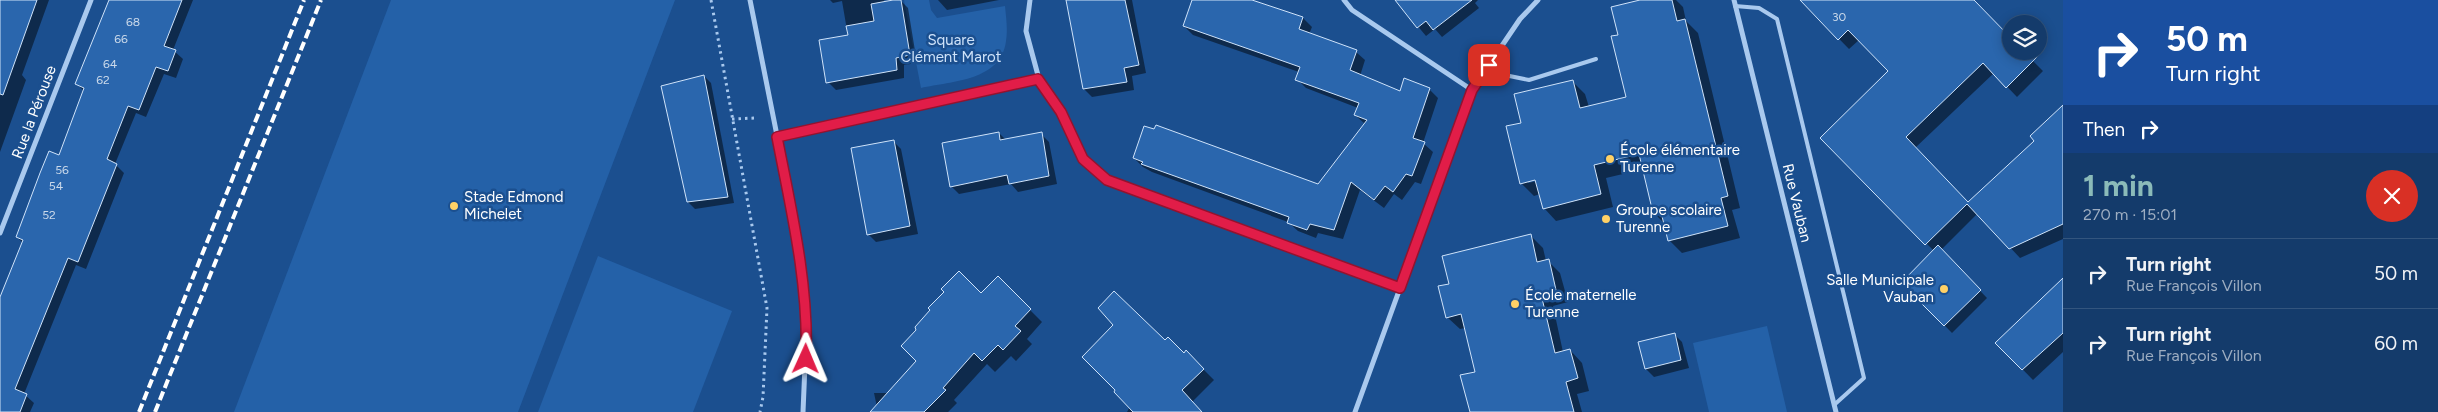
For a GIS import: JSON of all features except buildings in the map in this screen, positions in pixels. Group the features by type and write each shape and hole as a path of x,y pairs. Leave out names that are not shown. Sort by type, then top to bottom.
{"street":[{"name":"Rue la Pérouse","path":"0,232 90,0"},
{"path":"750,0 798,250 806,341 803,412"},
{"path":"1030,0 1026,31 1038,79 1061,112 1083,159 1107,180 1400,288"},
{"path":"1344,0 1352,10 1472,90"},
{"path":"1355,412 1472,90 1520,18 1538,0"},
{"name":"Rue Vauban","path":"1734,3 1836,412"},
{"path":"777,137 1038,79"}],"lane":[{"path":"1734,3 1759,8 1777,19 1864,378 1834,405"},
{"path":"1485,71 1528,80 1596,59"}],"path":[{"path":"711,0 767,308 763,397 760,412"},
{"path":"732,119 773,117"}],"green space":[{"name":"Stade Edmond Michelet","path":"391,0 675,0 518,412 234,412"},
{"name":"Square Clément Marot","path":"904,0 929,0 931,10 937,18 1005,6 1007,32 1002,54 995,64 985,72 960,81 921,88"},
{"path":"598,256 732,311 693,412 538,412"},
{"path":"1767,326 1787,412 1709,412 1693,343"}],"railway":[{"path":"139,412 304,0"},
{"path":"155,412 321,0"}],"place":[{"name":"École élémentaire Turenne","path":"1610,159"},
{"name":"Stade Edmond Michelet","path":"454,206"},
{"name":"Groupe scolaire Turenne","path":"1606,219"},
{"name":"Salle Municipale Vauban","path":"1944,289"},
{"name":"École maternelle Turenne","path":"1515,304"}],"route":[{"path":"806,359 798,241 777,137 1038,79 1061,112 1083,159 1107,180 1400,288 1472,90 1489,65"}]}
